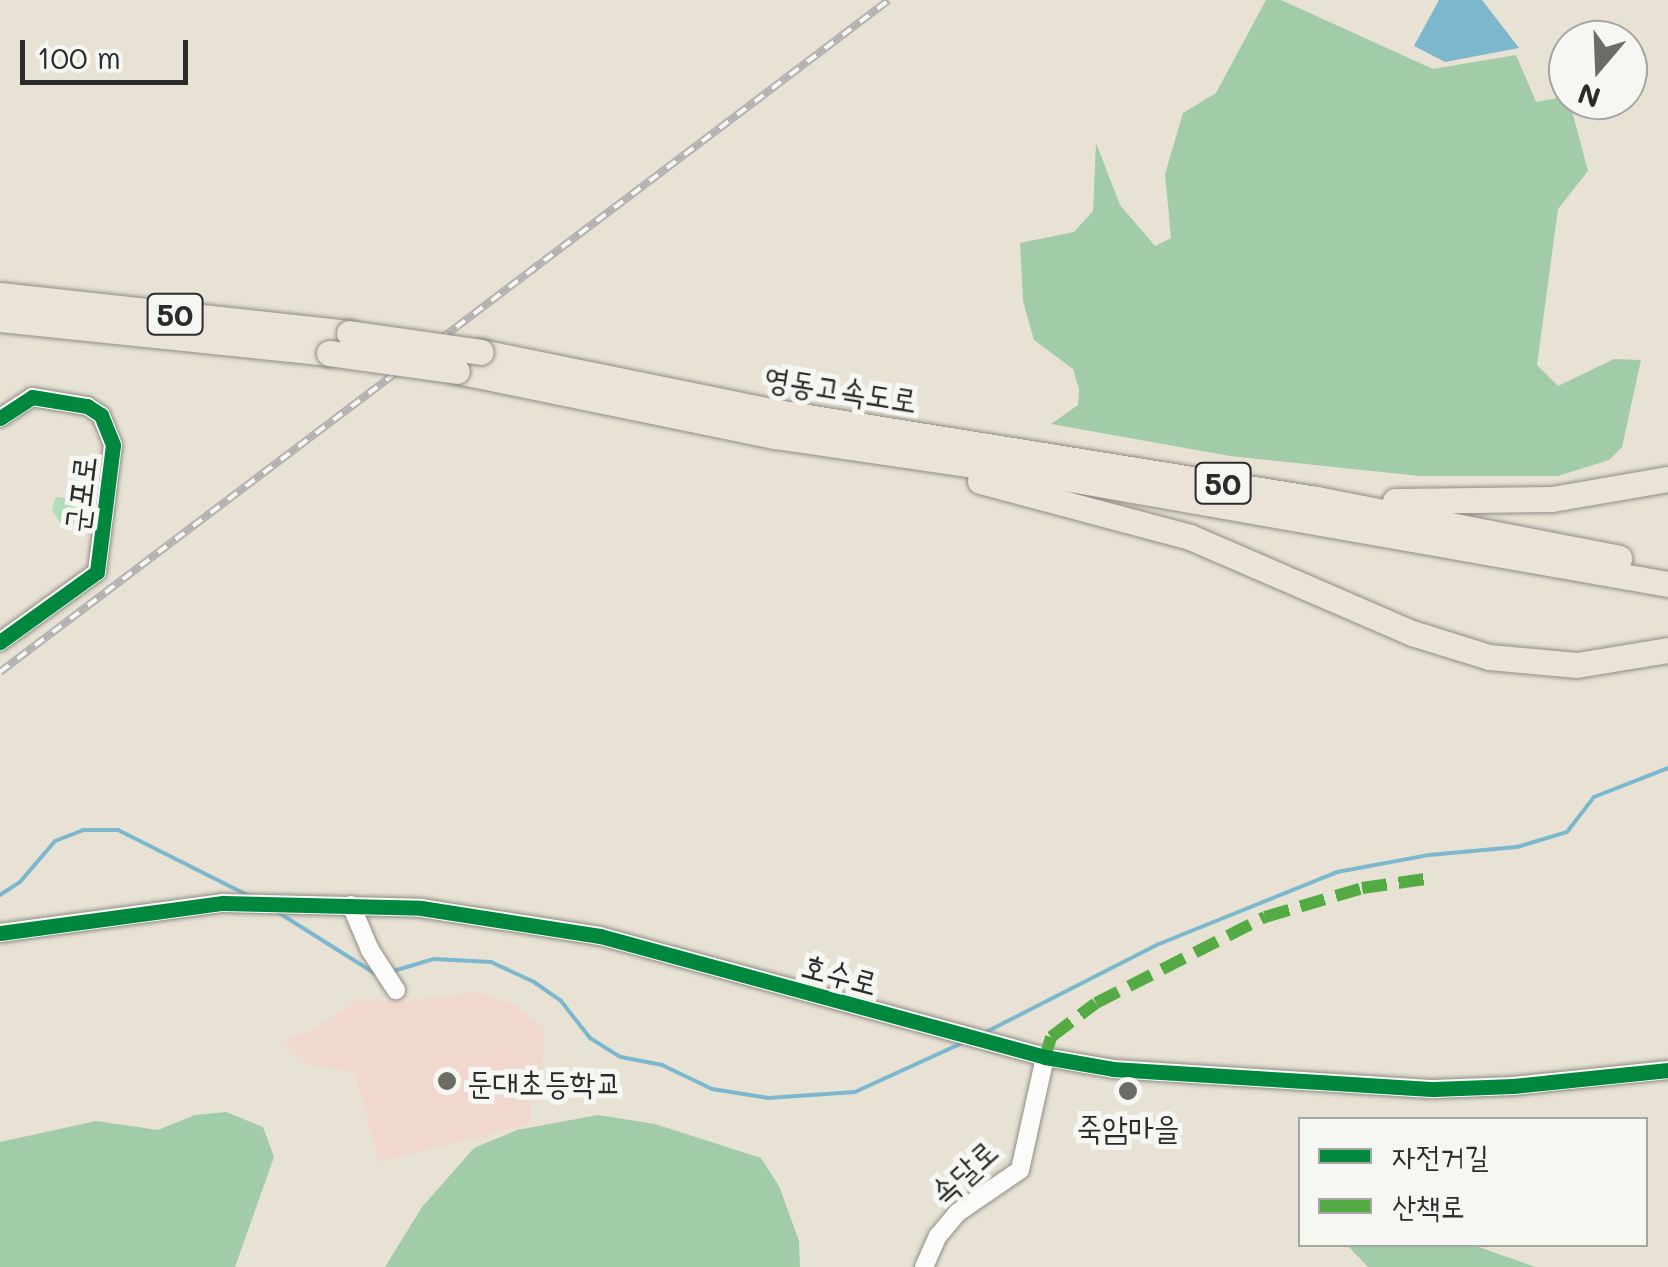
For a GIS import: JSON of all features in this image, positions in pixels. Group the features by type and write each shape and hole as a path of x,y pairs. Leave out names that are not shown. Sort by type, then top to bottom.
{"highway":[{"name":"영동고속도로","path":"0,295 350,333 481,352 776,412 1316,499 1668,568"},
{"name":"영동고속도로","path":"0,319 329,353 457,371 775,436 1070,478 1668,584"},
{"path":"775,436 1026,491 1146,523 1256,562 1440,643 1516,662 1599,664 1668,650"},
{"path":"1316,499 1480,503 1552,499 1668,479"}],"street":[{"name":"군포로","path":"0,418 32,396 87,406 101,415 113,445 97,572 0,642"},
{"name":"호수로","path":"0,932 223,902 290,901 422,908 600,936 1045,1058 1113,1069 1434,1089 1514,1086 1668,1070"},
{"path":"352,905 370,950 396,990"},
{"name":"속달로","path":"924,1267 938,1236 957,1214 1020,1170 1045,1058"}],"shaded area":[{"name":"둔대초등학교","path":"477,992 514,1004 545,1029 541,1074 530,1088 530,1124 379,1162 355,1072 308,1065 284,1041 311,1031 358,1000 408,1001"}],"green space":[{"path":"1266,0 1281,0 1433,69 1516,55 1536,102 1548,100 1548,120 1574,120 1588,171 1558,209 1537,365 1558,386 1614,359 1641,360 1622,447 1609,460 1558,476 1420,476 1230,456 1051,424 1078,405 1079,389 1073,369 1034,340 1023,301 1020,243 1074,232 1093,211 1096,143 1120,205 1155,246 1171,238 1165,174 1183,113 1216,93"},
{"path":"56,497 81,500 80,522 61,524 52,510"},
{"path":"226,1112 263,1127 274,1157 235,1267 0,1267 0,1142 96,1121 158,1130 195,1115"},
{"path":"598,1115 655,1124 761,1158 779,1186 799,1241 800,1267 385,1267 422,1207 474,1148 517,1130"},
{"path":"1349,1247 1479,1247 1535,1267 1368,1267"}],"water":[{"path":"1439,0 1482,0 1519,48 1445,62 1414,46"}],"waterway":[{"path":"984,1033 1159,944 1337,872 1429,855 1517,847 1567,832 1594,797 1668,768"},
{"path":"0,895 20,882 55,841 83,830 118,830 249,896"},
{"path":"279,913 376,974"},
{"path":"390,972 434,959 491,962 534,982 561,1001 590,1038 621,1057 662,1065 712,1089 768,1098 855,1092 962,1043"}],"railway":[{"path":"0,672 889,0"}],"marked path":[{"path":"1045,1057 1051,1037 1096,1003 1265,917 1362,888 1432,878"}],"cycle path":[{"path":"0,418 32,397 87,406 101,415 113,445 97,572 0,642"},
{"path":"0,933 223,903 421,908 600,936 1045,1057 1113,1069 1434,1089 1513,1086 1668,1070"}],"place":[{"name":"둔대초등학교","path":"447,1081"},
{"name":"죽암마을","path":"1128,1091"}]}
